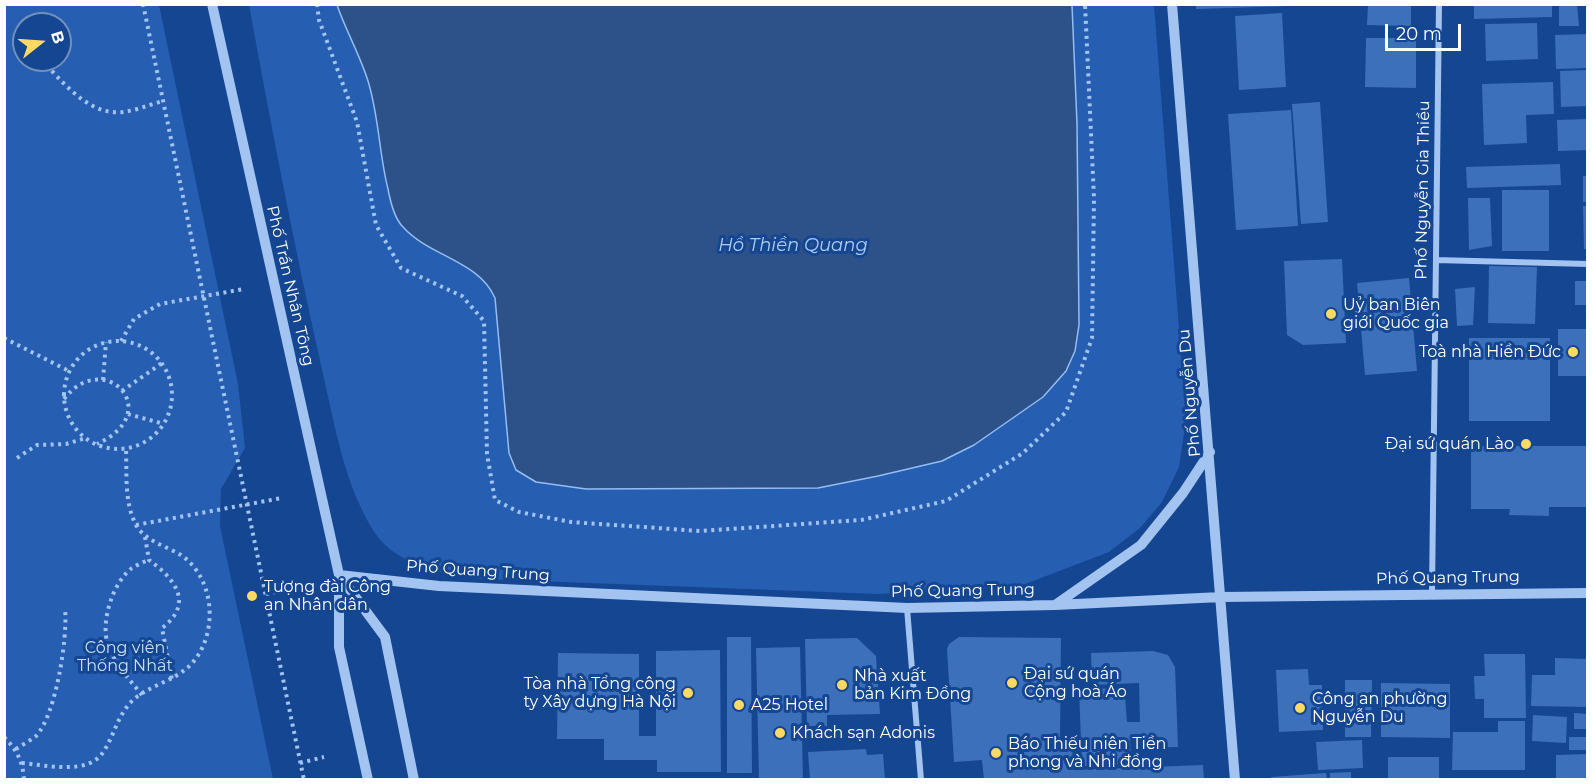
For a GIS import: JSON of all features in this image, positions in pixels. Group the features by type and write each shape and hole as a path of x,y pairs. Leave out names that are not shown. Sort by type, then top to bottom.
{"street":[{"name":"Phố Trần Nhân Tông","path":"212,4 339,575 339,646 368,780"},
{"name":"Phố Nguyễn Du","path":"1172,4 1235,780"},
{"name":"Phố Nguyễn Gia Thiều","path":"1432,592 1439,4"},
{"path":"1436,260 1587,264"},
{"path":"1055,605 1141,545 1183,493 1210,452"},
{"name":"Phố Trần Nhân Tông","path":"339,575 385,637 414,780"},
{"name":"Phố Quang Trung","path":"339,575 439,586 907,608 1432,592 1587,592"},
{"path":"907,608 921,780"}],"path":[{"path":"143,4 304,780"},
{"path":"317,4 319,20 357,122 376,225 401,268 462,296 484,321 487,454 495,500 519,512 571,522 700,531 861,520 946,501 1023,453 1066,412 1092,338 1094,198 1085,4"},
{"path":"53,72 95,108 114,113 163,101"},
{"path":"121,340 134,319 144,311 160,304 244,289"},
{"path":"4,338 69,371"},
{"path":"121,340 151,351 162,363 169,377 172,393 170,409 164,424 153,436 126,448 97,444 86,438 70,419 64,399 69,371 78,358 91,347 106,342 121,340"},
{"path":"103,380 106,342"},
{"path":"122,391 162,363"},
{"path":"64,399 72,389 85,382 103,380 122,391 129,406 120,431 97,444"},
{"path":"128,414 164,424"},
{"path":"17,458 37,445 66,444 86,438"},
{"path":"22,763 67,767 86,764 103,753 122,713 142,695 179,676 197,657 208,636 211,613 207,591 197,572 183,557 145,537 136,525 128,501 126,448"},
{"path":"136,525 282,498"},
{"path":"145,537 149,560 164,571 177,588 180,605 173,619 162,628 172,680"},
{"path":"142,695 117,665 107,642 106,617 119,583 131,568 149,560"},
{"path":"266,594 286,590"},
{"path":"16,749 35,736 46,720 62,661 65,608"},
{"path":"4,737 16,749 22,763 24,780"},
{"path":"300,763 324,757"}],"green space":[{"name":"Công viên Thống Nhất","path":"5,4 159,5 238,384 245,448 221,489 220,526 273,779 5,779"},
{"name":"Hồ Thiền Quang","path":"249,5 1154,5 1186,420 1179,467 1162,502 1140,528 1109,552 1020,586 879,594 484,579 454,575 424,567 396,554 375,533 364,514 347,473 335,429 292,230"}],"water":[{"name":"Hồ Thiền Quang","path":"337,5 1072,5 1077,124 1079,325 1075,351 1066,371 1043,397 974,445 942,461 878,476 818,488 586,489 536,482 516,470 509,453 495,298 477,275 414,237 398,219 385,176 368,81"}],"building":[{"path":"1196,4 1291,4 1291,6 1196,9"},
{"path":"1368,4 1411,4 1411,26 1367,25"},
{"path":"1474,4 1552,4 1552,17 1474,19"},
{"path":"1559,4 1577,4 1579,26 1559,26"},
{"path":"1282,13 1286,87 1239,90 1235,16"},
{"path":"1537,23 1538,59 1486,61 1485,24"},
{"path":"1588,34 1588,68 1556,69 1555,35"},
{"path":"1366,38 1416,38 1416,88 1365,87"},
{"path":"1588,70 1588,106 1561,107 1560,71"},
{"path":"1553,82 1554,114 1526,115 1527,143 1484,145 1482,84"},
{"path":"1320,102 1328,222 1301,224 1292,104"},
{"path":"1291,110 1298,226 1236,230 1228,114"},
{"path":"1588,119 1588,150 1558,151 1557,120"},
{"path":"1560,164 1561,185 1467,188 1466,167"},
{"path":"1583,176 1588,176 1588,202 1583,202"},
{"path":"1502,190 1549,190 1549,251 1502,251"},
{"path":"1468,198 1490,198 1492,246 1469,250"},
{"path":"1583,206 1588,206 1588,249 1584,249"},
{"path":"1342,259 1346,343 1303,345 1287,335 1284,261"},
{"path":"1489,266 1537,267 1535,324 1488,323"},
{"path":"1409,278 1417,371 1365,375 1357,283"},
{"path":"1575,281 1588,281 1588,305 1575,305"},
{"path":"1475,287 1473,325 1457,326 1455,289"},
{"name":"Toà nhà Hiền Đức","path":"1558,329 1588,329 1588,376 1558,376"},
{"path":"1469,338 1550,338 1550,421 1469,421"},
{"path":"1471,446 1586,446 1586,507 1549,507 1549,516 1509,515 1510,509 1471,509"},
{"name":"A25 Hotel","path":"727,637 751,637 752,773 727,773"},
{"path":"959,637 1061,638 1060,738 1072,737 1073,770 1203,765 1204,780 984,780 982,760 954,762 947,649 949,644"},
{"name":"Nhà xuất bản Kim Đồng","path":"857,638 876,656 880,714 827,715 827,726 807,726 805,639"},
{"name":"Khách sạn Adonis","path":"800,647 803,780 759,780 756,648"},
{"path":"720,650 721,772 657,772 657,760 604,760 604,739 557,739 558,653 639,654 639,736 656,736 656,651"},
{"path":"1153,651 1168,655 1175,667 1178,747 1141,748 1140,737 1130,737 1131,764 1082,766 1079,690 1114,688 1114,697 1125,697 1127,722 1140,722 1139,683 1092,685 1091,653"},
{"path":"1484,654 1525,654 1526,718 1484,718 1484,699 1475,699 1474,676 1485,676"},
{"path":"1555,658 1588,659 1588,707 1531,706 1532,675 1555,675"},
{"name":"Công an phường Nguyễn Du","path":"1308,669 1309,685 1322,685 1323,730 1279,732 1276,670"},
{"path":"1345,680 1372,680 1371,737 1345,737"},
{"path":"1381,683 1450,684 1450,738 1381,737"},
{"path":"1574,713 1588,714 1588,729 1574,729"},
{"path":"1533,715 1567,717 1566,743 1532,741"},
{"path":"1498,721 1525,721 1525,770 1452,770 1453,732 1498,732"},
{"path":"1569,737 1588,737 1588,750 1569,750"},
{"path":"1362,740 1363,768 1318,770 1316,742"},
{"path":"866,749 867,755 883,754 885,780 810,780 808,752"},
{"path":"1588,754 1588,780 1556,780 1556,755"},
{"path":"1388,757 1439,757 1439,780 1388,780"},
{"path":"1351,772 1351,780 1330,780 1330,773"},
{"path":"1326,773 1327,780 1271,780 1271,777"}],"place":[{"name":"Uỷ ban Biên giới Quốc gia","path":"1331,314"},
{"name":"Toà nhà Hiền Đức","path":"1573,352"},
{"name":"Đại sứ quán Lào","path":"1526,444"},
{"name":"Tượng đài Công an Nhân dân","path":"252,596"},
{"name":"Đại sứ quán Cộng hoà Áo","path":"1012,683"},
{"name":"Nhà xuất bản Kim Đồng","path":"842,685"},
{"name":"Tòa nhà Tổng công ty Xây dựng Hà Nội","path":"688,693"},
{"name":"A25 Hotel","path":"739,705"},
{"name":"Công an phường Nguyễn Du","path":"1300,708"},
{"name":"Khách sạn Adonis","path":"780,733"},
{"name":"Báo Thiếu niên Tiền phong và Nhi đồng","path":"996,753"}]}
